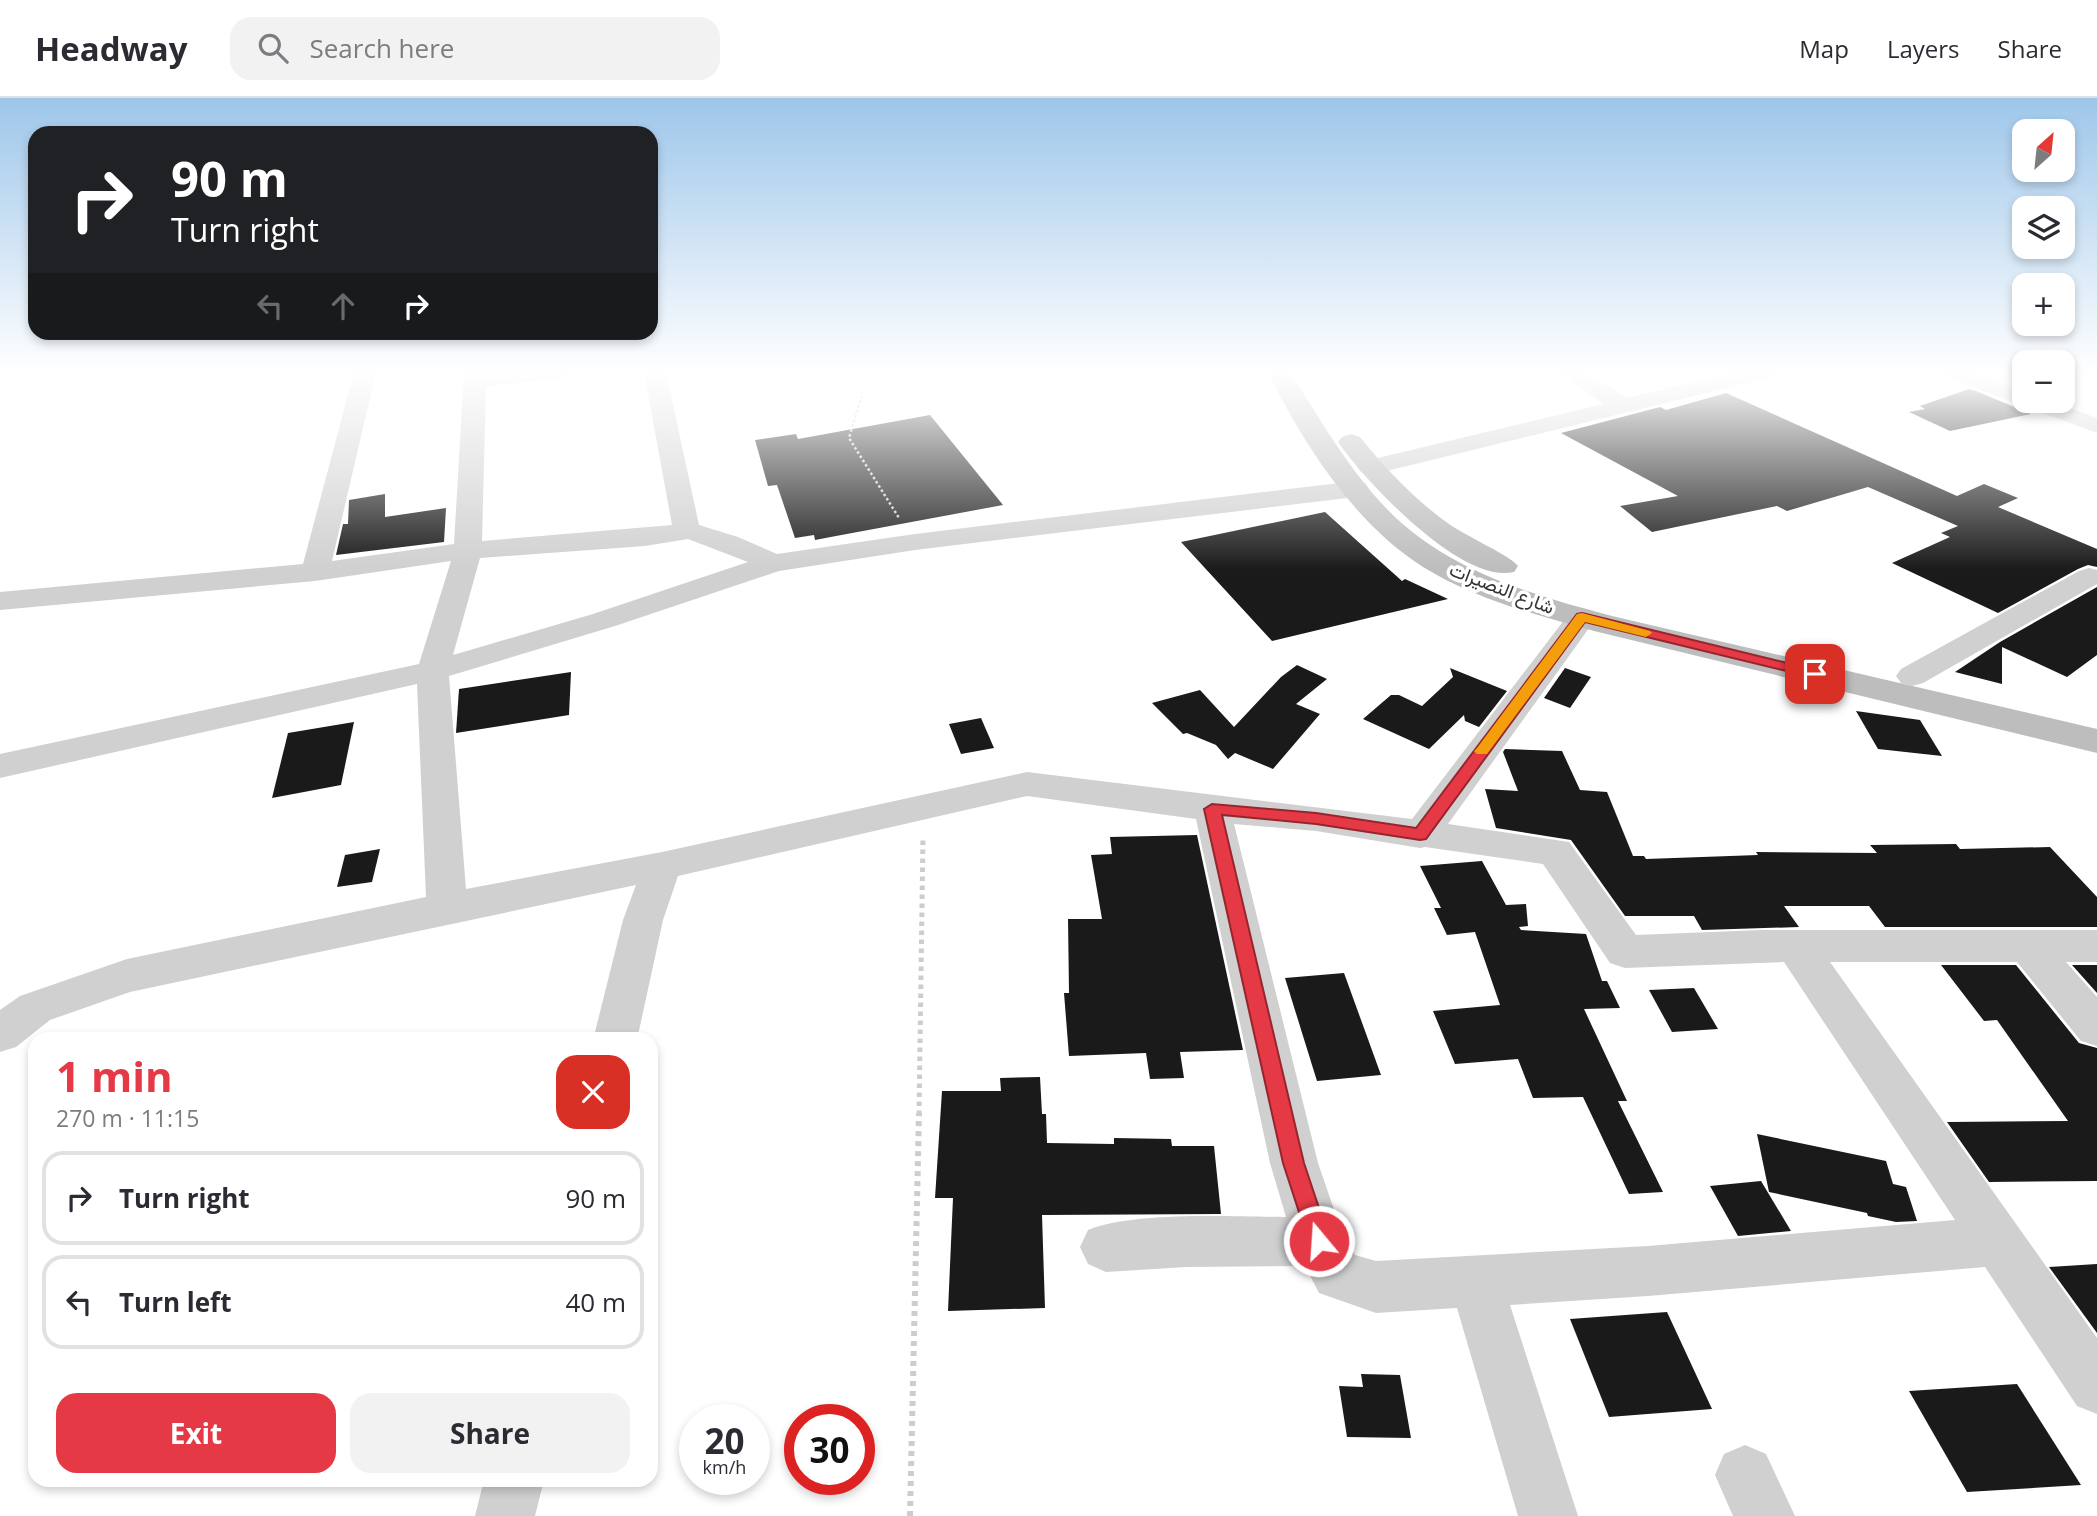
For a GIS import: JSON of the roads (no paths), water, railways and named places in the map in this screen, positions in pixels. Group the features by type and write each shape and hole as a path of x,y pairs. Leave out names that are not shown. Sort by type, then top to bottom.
{"main road":[{"name":"شارع النصيرات","path":"1319,438 1334,462 1363,478 1438,531 1491,561 1595,601 2097,720"},
{"name":"شارع النصيرات","path":"1346,438 1381,519 1435,561 1508,594 1582,617 2097,741"}],"street":[{"path":"315,572 350,438"},
{"path":"447,908 433,671 468,550 472,438"},
{"path":"668,438 684,523 690,531"},
{"path":"0,766 433,671 604,620 774,563 1363,478 1504,438"},
{"path":"0,601 315,572 468,550 645,538 690,531 728,543 774,563"},
{"path":"1912,676 2089,577"},
{"path":"1420,835 1582,617"},
{"path":"0,1034 35,1007 127,976 447,908 662,866 1027,784 1212,809 1316,818 1420,835 1555,852 1625,953 1796,946 2097,946"},
{"path":"1212,809 1294,1163 1319,1241 1338,1275 1376,1287 1648,1271 1998,1241"},
{"path":"617,1032 643,920 662,866"},
{"path":"1796,946 2097,1386"},
{"path":"2028,946 2097,1028"},
{"path":"1106,1247 1186,1242 1319,1241"},
{"path":"1476,1281 1548,1516"},
{"path":"505,1516 512,1487"}]}
